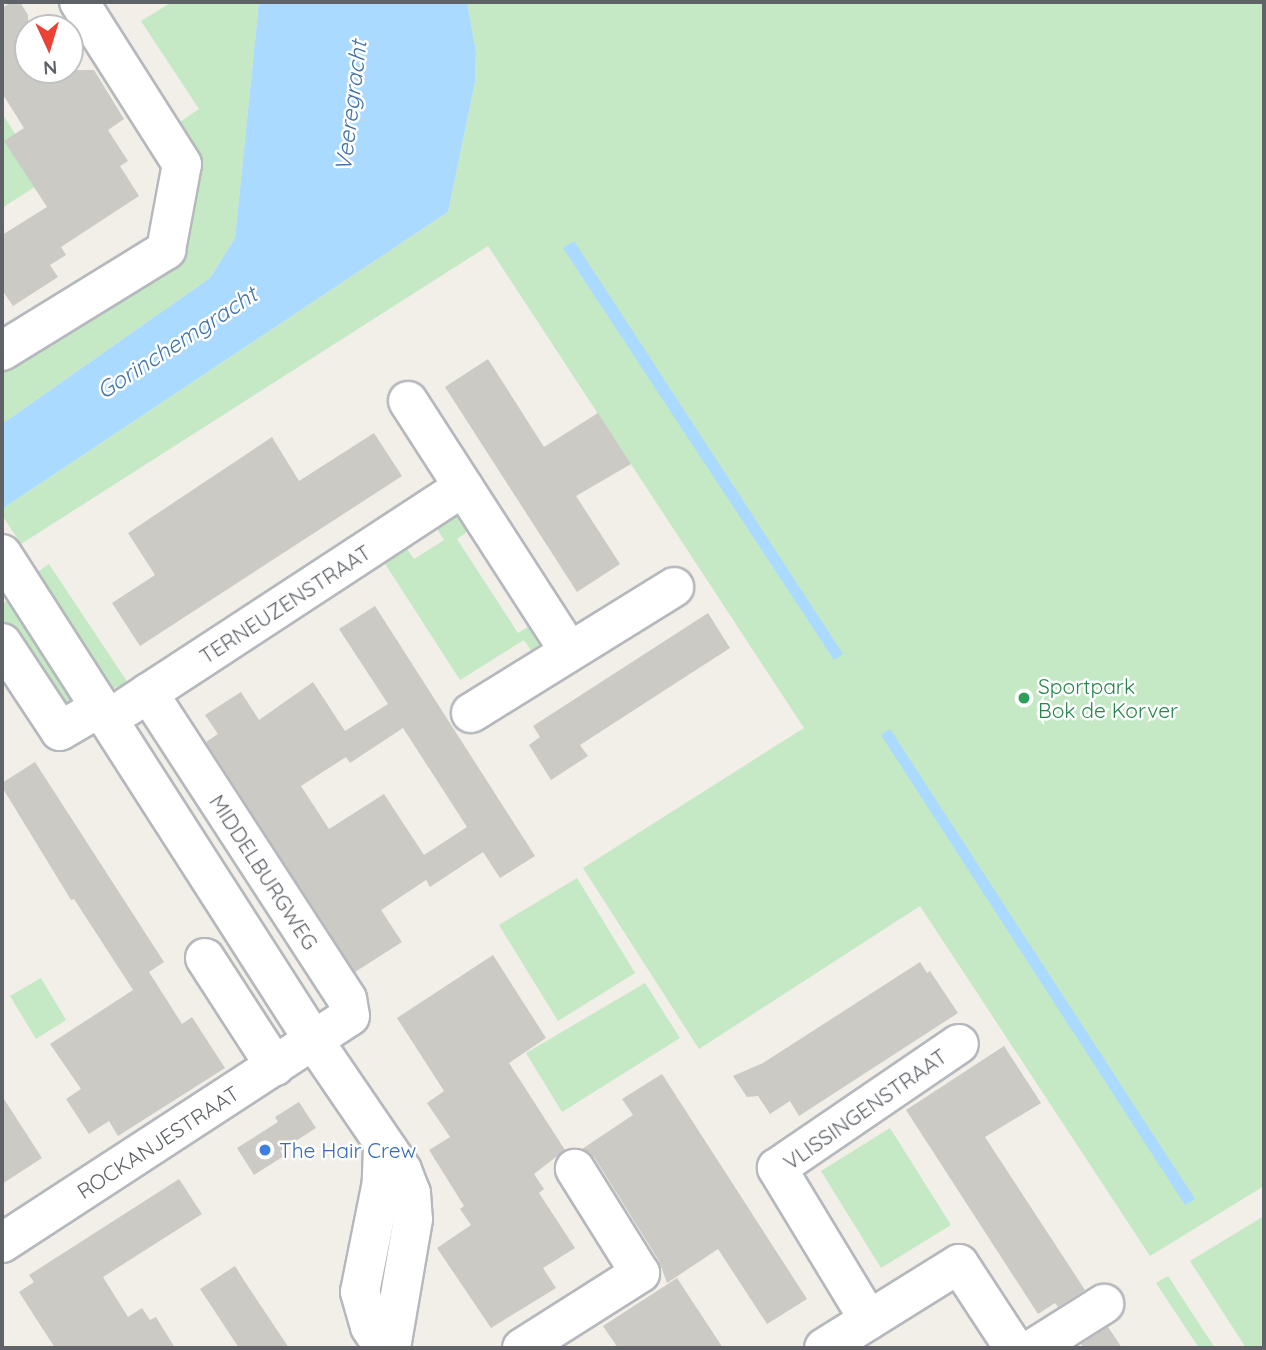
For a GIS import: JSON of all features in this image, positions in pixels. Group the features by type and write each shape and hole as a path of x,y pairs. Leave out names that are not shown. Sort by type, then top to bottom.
{"street":[{"path":"2,351 166,250 182,164 79,2"},
{"path":"408,401 569,651"},
{"name":"TERNEUZENSTRAAT","path":"103,714 148,693 463,487"},
{"path":"2,554 314,1041 383,1146 402,1170 411,1194 413,1219 391,1348"},
{"path":"471,713 674,587"},
{"path":"2,643 60,731 103,714"},
{"name":"MIDDELBURGWEG","path":"148,693 347,999 350,1016 314,1041"},
{"path":"205,958 275,1066"},
{"name":"ROCKANJESTRAAT","path":"2,1243 314,1041"},
{"name":"VLISSINGENSTRAAT","path":"869,1320 777,1168 959,1044"},
{"path":"383,1146 382,1182 360,1292 370,1327 384,1348"},
{"path":"522,1348 640,1273 575,1169"},
{"path":"824,1348 958,1264 1014,1348"},
{"path":"1034,1348 1104,1304"}],"green space":[{"path":"172,2 259,2 235,238 210,278 2,424 2,363 150,270 177,124 199,109 141,21"},
{"name":"Sportpark Bok de Korver","path":"467,2 1264,2 1264,1186 1150,1256 920,906 699,1049 583,868 804,728 488,246 21,544 2,515 2,509 448,212 475,82 476,52"},
{"path":"2,113 44,181 2,208"},
{"path":"457,513 475,526 457,539 518,633 536,622 547,641 537,659 524,640 460,680 380,556 402,542 414,559 444,540 433,522"},
{"path":"49,564 128,683 103,692 23,582"},
{"path":"16,597 82,708 63,719 2,628 2,604"},
{"path":"577,878 635,973 558,1021 499,925"},
{"path":"41,978 66,1020 36,1039 10,996"},
{"path":"645,983 680,1038 562,1112 526,1053"},
{"path":"890,1128 951,1225 881,1268 821,1171"},
{"path":"1264,1216 1264,1348 1246,1348 1190,1261"},
{"path":"1168,1276 1215,1348 1199,1348 1156,1283"}],"water":[{"path":"259,2 467,2 476,52 475,82 448,212 2,509 2,424 210,278 235,238"},
{"path":"574,241 843,654 834,660 563,248"},
{"path":"890,729 1195,1199 1185,1205 881,735"}],"building":[{"path":"12,2 20,2 27,14 14,14 14,84 84,84 84,70 94,70 124,119 108,130 128,161 120,166 139,196 61,247 66,255 50,265 58,277 13,306 2,290 2,235 47,207 4,141 24,128 2,93 2,8"},
{"path":"488,359 544,447 598,413 631,464 576,496 620,564 577,592 445,387"},
{"path":"374,433 402,476 140,646 112,603 155,575 128,533 272,437 299,481"},
{"path":"375,606 535,856 500,878 483,852 430,887 426,880 381,910 402,942 355,972 206,742 218,734 205,715 241,692 259,720 313,682 345,731 388,704 339,629","holes":["403,728 467,827 424,855 384,794 329,829 301,786 346,757 350,763"]},
{"path":"708,613 730,648 580,745 588,756 551,780 529,745 540,737 533,726"},
{"path":"35,762 164,962 149,972 182,1024 192,1017 225,1068 118,1136 109,1121 89,1134 66,1099 81,1089 50,1044 133,990 74,899 71,900 2,787 2,783"},
{"path":"493,955 546,1038 509,1063 565,1150 534,1174 544,1189 539,1193 575,1248 543,1268 556,1288 491,1328 437,1248 471,1225 460,1209 464,1206 429,1150 450,1137 427,1103 444,1091 397,1018"},
{"path":"920,962 927,973 930,971 958,1013 799,1116 790,1101 770,1114 758,1096 747,1097 733,1076 763,1063"},
{"path":"1004,1046 1041,1103 985,1137 1085,1290 1058,1307 1055,1303 1038,1314 906,1110"},
{"path":"662,1074 807,1299 767,1324 718,1249 667,1283 659,1261 594,1157 582,1149 633,1115 622,1099"},
{"path":"2,1096 42,1158 2,1184"},
{"path":"299,1102 316,1128 280,1151 284,1156 254,1175 237,1148 278,1122 275,1117"},
{"path":"179,1179 202,1214 103,1277 128,1317 142,1308 150,1320 156,1317 175,1348 55,1348 19,1292 34,1282 29,1275"},
{"path":"235,1266 289,1348 239,1348 200,1289"},
{"path":"677,1278 723,1348 618,1348 603,1326"},
{"path":"1108,1327 1122,1348 1084,1348 1081,1344"}],"place":[{"name":"Sportpark Bok de Korver","path":"1024,698"},
{"name":"The Hair Crew","path":"265,1150"}],"water label":[{"name":"Veeregracht","path":"351,106"},
{"name":"Gorinchemgracht","path":"177,343"}]}
